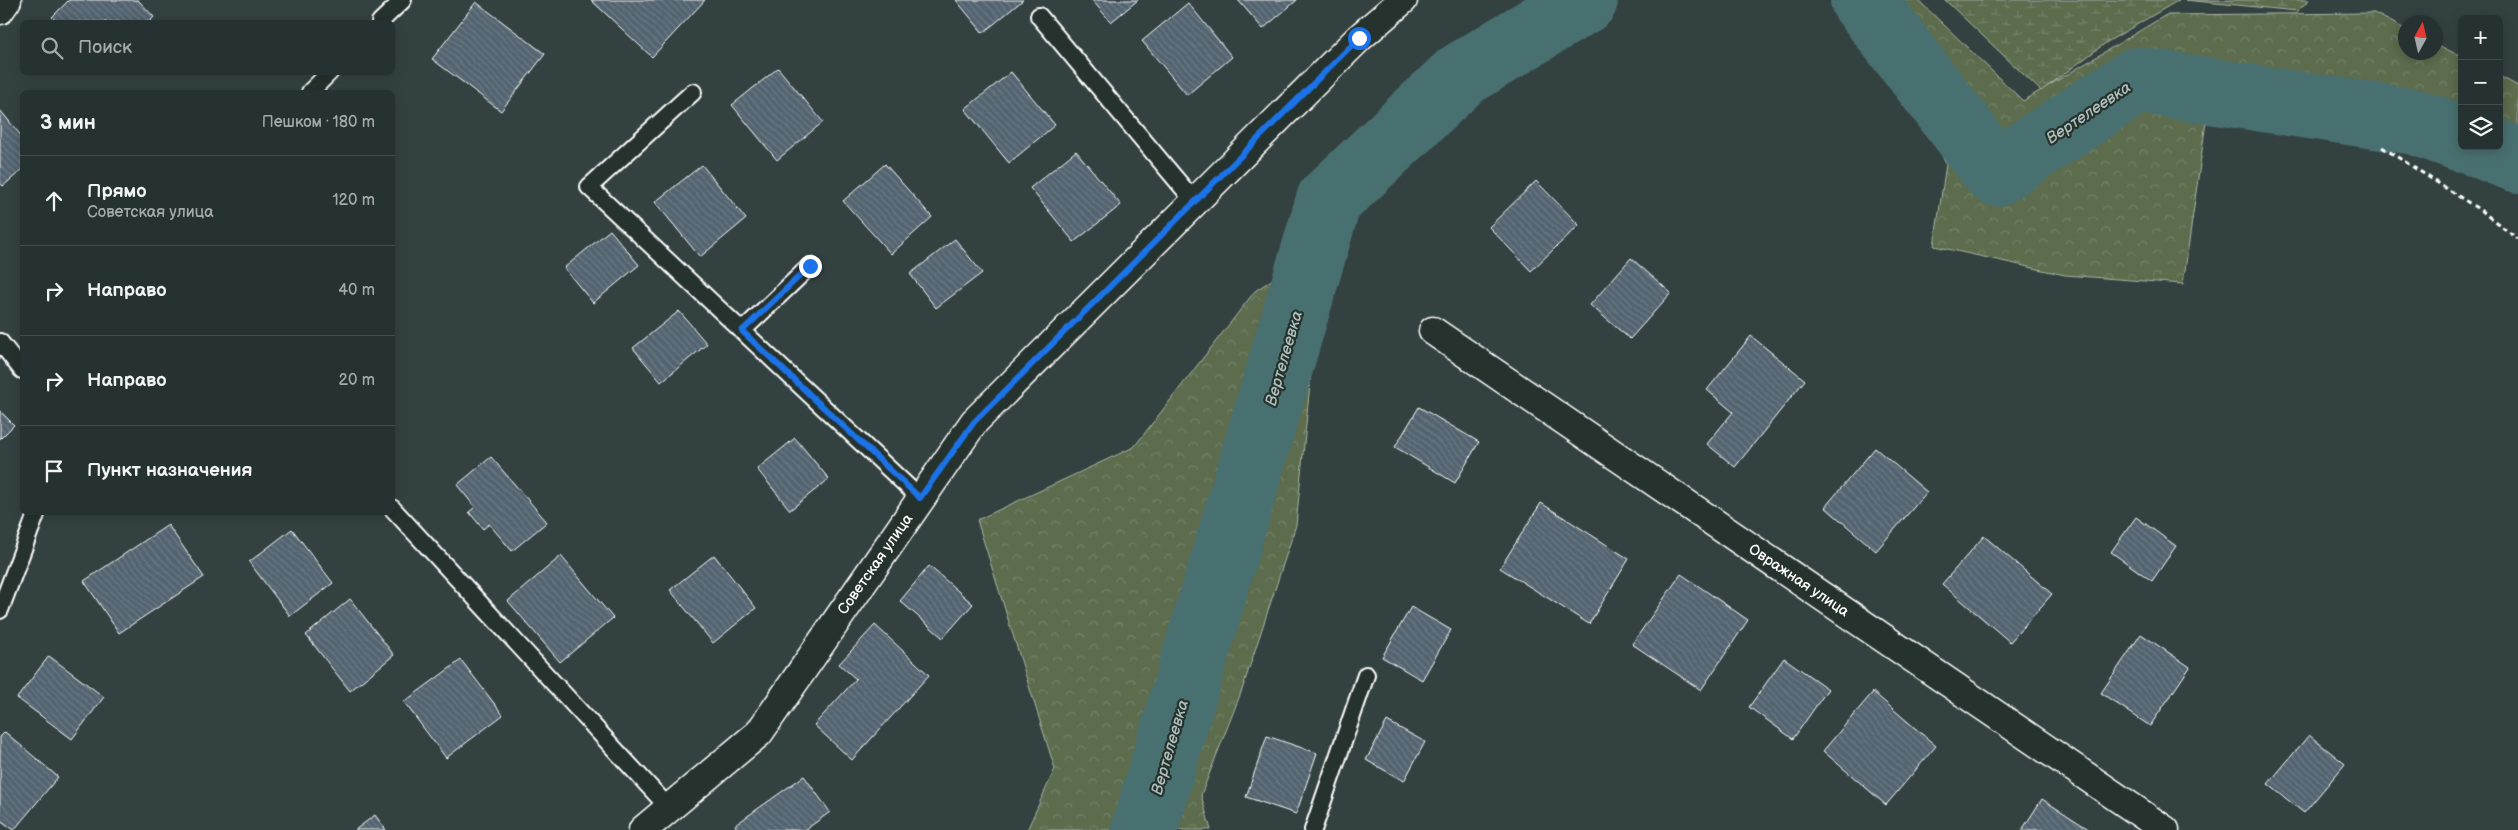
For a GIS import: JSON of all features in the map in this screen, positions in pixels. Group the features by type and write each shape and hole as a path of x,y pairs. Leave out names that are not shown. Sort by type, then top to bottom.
{"street":[{"path":"0,10 7,0"},
{"name":"Советская улица","path":"643,830 759,733 974,422 1359,38 1403,0"},
{"name":"Овражная улица","path":"1433,331 2165,830"}],"lane":[{"path":"382,20 403,0"},
{"path":"1039,16 1195,202"},
{"path":"312,90 327,75"},
{"path":"693,92 589,187 920,498"},
{"path":"742,331 810,266"},
{"path":"0,342 20,367"},
{"path":"395,511 669,808"},
{"path":"0,610 36,515"},
{"path":"1313,830 1366,675"}],"path":[{"path":"2382,147 2480,210 2518,239"}],"green space":[{"path":"1853,0 1918,0 2023,101 2166,15 2374,13 2398,25 2398,60 2443,60 2443,48 2458,55 2458,150 2503,150 2503,78 2518,86 2518,182 2353,115 2208,108 2183,284 2065,275 1934,246 1946,164 1876,17"},
{"path":"1945,0 2179,0 2107,42 2041,91"},
{"path":"2185,0 2309,0 2297,11"},
{"path":"1288,269 1317,313 1296,525 1242,690 1201,795 1211,830 1027,830 1055,769 977,520 1134,447 1255,291"}],"building":[{"path":"69,0 138,0 154,17 151,20 55,20 52,17"},
{"path":"591,0 705,0 652,57"},
{"path":"956,0 1023,0 983,33"},
{"path":"1092,0 1138,0 1111,22"},
{"path":"1238,0 1297,0 1263,29"},
{"path":"476,2 545,54 501,111 432,59"},
{"path":"1188,3 1232,57 1187,95 1142,41"},
{"path":"778,68 823,122 777,160 732,105"},
{"path":"1011,72 1055,125 1009,163 965,109"},
{"path":"0,110 20,135 20,172 3,186 0,183"},
{"path":"1076,151 1121,205 1074,242 1030,188"},
{"path":"885,164 932,217 891,254 843,201"},
{"path":"702,165 746,219 700,257 655,202"},
{"path":"1536,181 1579,225 1531,271 1489,227"},
{"path":"610,230 639,265 593,303 564,268"},
{"path":"955,239 982,273 936,308 910,274"},
{"path":"1631,258 1671,293 1630,339 1590,305"},
{"path":"679,311 707,344 661,382 633,348"},
{"path":"1751,336 1805,380 1735,467 1707,444 1733,412 1707,390"},
{"path":"1419,407 1479,442 1455,483 1395,447"},
{"path":"0,411 14,425 0,439"},
{"path":"795,438 829,479 790,510 757,469"},
{"path":"1875,448 1927,492 1876,551 1825,507"},
{"path":"491,457 547,522 512,551 489,524 483,529 469,512 475,507 457,485"},
{"path":"1541,503 1629,559 1589,624 1500,568"},
{"path":"2136,517 2176,546 2152,581 2111,552"},
{"path":"168,525 204,577 119,633 84,581"},
{"path":"292,529 333,583 290,616 249,562"},
{"path":"1984,536 2052,594 2010,642 1942,584"},
{"path":"714,555 756,608 713,643 670,590"},
{"path":"561,556 613,618 560,662 508,601"},
{"path":"929,566 973,604 943,638 900,601"},
{"path":"1681,574 1748,620 1701,690 1632,644"},
{"path":"350,599 394,655 350,691 306,635"},
{"path":"1411,607 1451,630 1422,680 1382,657"},
{"path":"875,625 929,675 852,760 814,725 856,679 839,664"},
{"path":"2141,634 2190,667 2150,726 2101,693"},
{"path":"49,656 104,697 72,739 17,698"},
{"path":"1784,658 1828,689 1793,739 1749,707"},
{"path":"461,660 503,715 446,758 404,702"},
{"path":"1873,692 1936,746 1886,805 1823,751"},
{"path":"1387,721 1425,742 1404,781 1366,760"},
{"path":"5,732 58,777 14,830 0,820 0,737"},
{"path":"2309,735 2345,764 2304,813 2268,784"},
{"path":"1267,736 1317,753 1296,814 1246,797"},
{"path":"804,776 830,812 805,830 738,830 735,825"},
{"path":"2042,799 2090,830 2022,830"},
{"path":"375,815 386,830 355,830"}],"waterway":[{"name":"Вертелеевка","path":"1144,830 1329,200 1460,76 1585,0"},
{"name":"Вертелеевка","path":"1863,0 1996,173 2137,80 2416,122 2458,138"},
{"name":"Вертелеевка","path":"2492,150 2518,160"}],"route":[{"path":"810,266 742,331 920,498 974,422 1359,38"}]}
